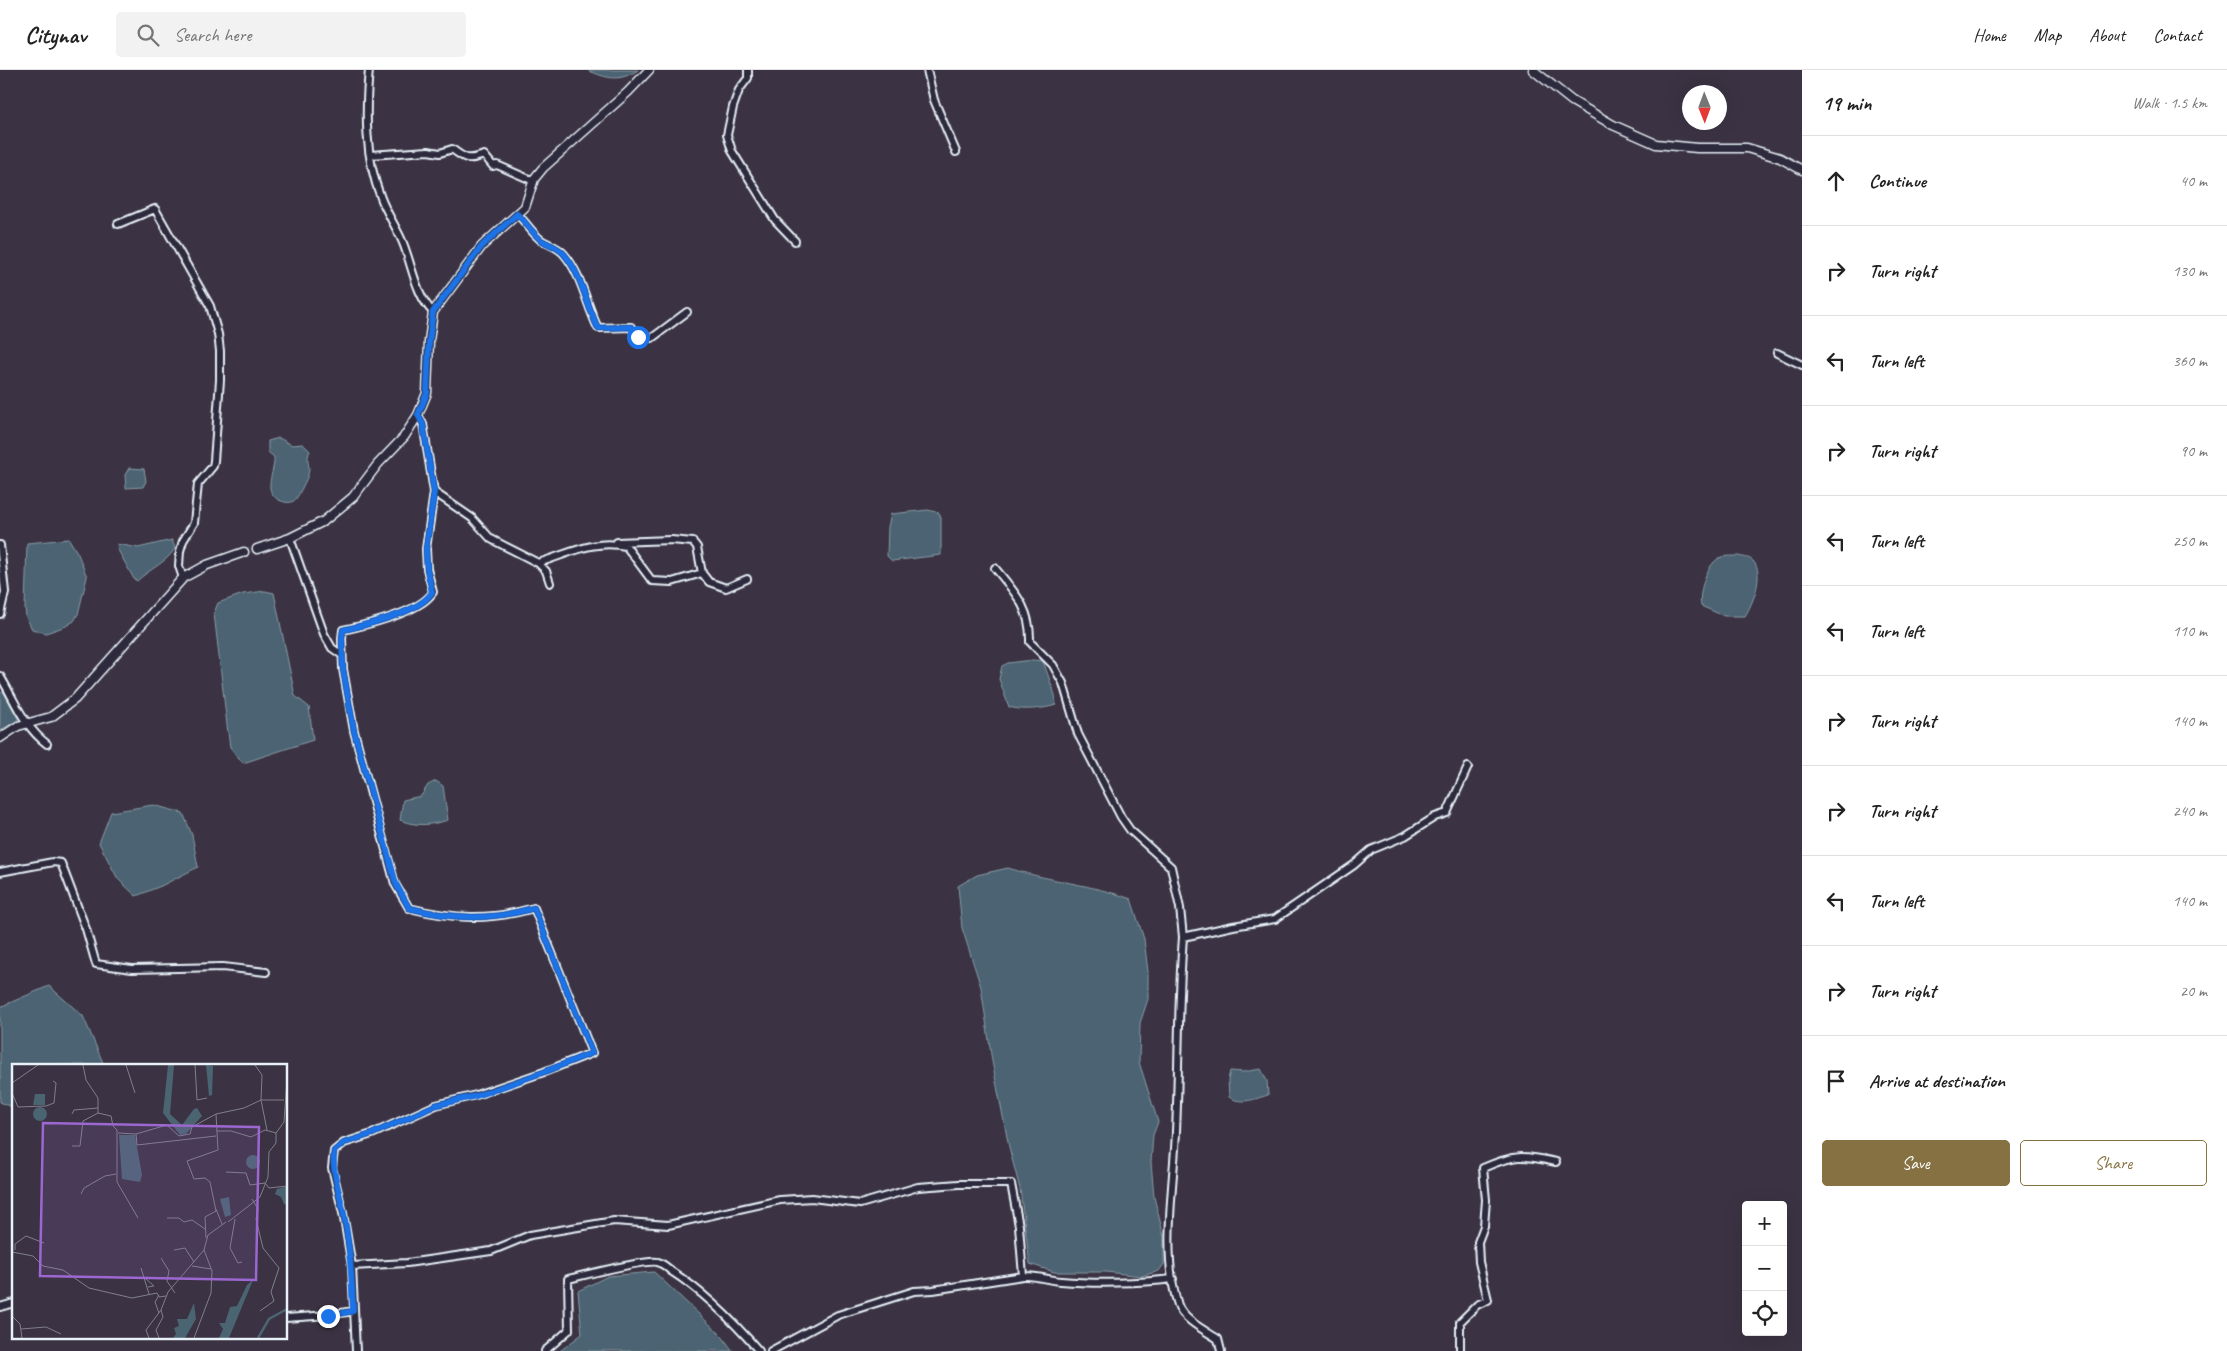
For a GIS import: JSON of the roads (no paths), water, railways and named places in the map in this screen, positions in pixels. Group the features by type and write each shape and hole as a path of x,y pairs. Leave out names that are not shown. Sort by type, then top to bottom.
{"street":[{"path":"369,70 367,136 370,155 382,200 403,242 422,296 433,312"},
{"path":"257,549 290,538 324,521 353,497 378,464 404,437 418,415 427,393 429,342 433,312 482,246 525,207 534,179 649,70"},
{"path":"748,70 748,78 739,90 733,107 728,135 736,157 775,220 795,240"},
{"path":"927,70 934,100 956,152"},
{"path":"1533,70 1572,101 1613,125 1656,144 1697,148 1747,148 1780,158 1802,170"},
{"path":"370,155 428,151 440,154 452,150 462,157 472,159 484,155 493,166 497,164 529,179 534,179"},
{"path":"118,224 155,209 210,306 218,334 220,380 214,461 213,466 198,484 194,523 183,541 180,551 179,566 183,578"},
{"path":"517,214 543,241 558,247 565,254 581,284 598,328 631,327 638,337 652,338 687,312"},
{"path":"1777,352 1802,365"},
{"path":"356,1351 352,1266 343,1213 332,1168 334,1151 344,1143 372,1134 436,1105 476,1096 592,1053 534,908 502,916 474,918 436,914 409,908 396,884 354,731 342,654 343,630 387,618 428,600 432,592 427,569 426,549 434,492 423,424 418,415"},
{"path":"434,492 472,518 491,539 538,562 546,571 550,583"},
{"path":"290,538 324,634 332,648 342,654"},
{"path":"538,562 586,546 653,540 692,542 697,547 702,573 709,582 726,588 747,580"},
{"path":"611,543 626,546 652,581 672,582 702,573"},
{"path":"0,545 5,592 0,614"},
{"path":"0,738 18,726 51,717 75,699 183,578 207,565 244,552"},
{"path":"996,568 1020,598 1026,610 1030,642 1053,666 1063,684 1078,734 1121,817 1130,830 1171,866 1180,908 1183,937 1172,1190 1171,1266 1178,1307 1186,1316 1218,1339 1221,1351"},
{"path":"0,676 20,717 47,744"},
{"path":"1183,937 1275,919 1354,866 1371,850 1405,836 1435,817 1447,813 1468,767"},
{"path":"0,872 53,862 61,863 86,929 96,964 132,969 223,966 266,972"},
{"path":"1460,1351 1460,1322 1477,1305 1488,1300 1479,1262 1478,1242 1484,1226 1486,1200 1483,1168 1508,1157 1530,1157 1556,1162"},
{"path":"352,1266 407,1263 490,1251 530,1235 614,1221 668,1225 780,1200 812,1198 860,1204 918,1187 958,1184 1011,1184 1018,1226 1023,1276"},
{"path":"544,1351 569,1330 568,1279 632,1265 658,1262 682,1278 707,1299 740,1329 759,1351"},
{"path":"771,1351 838,1315 914,1290 933,1290 1036,1275 1060,1281 1151,1282 1173,1279"},
{"path":"288,1318 328,1316 353,1311"}],"water":[{"path":"587,70 638,70 619,78 613,78"},
{"path":"279,438 292,445 303,444 310,451 308,458 309,470 306,479 292,502 279,500 272,494 270,488 274,457 268,452 268,441"},
{"path":"129,468 144,469 146,481 143,487 126,488 125,475"},
{"path":"928,510 939,513 941,518 941,555 892,561 887,556 888,527 891,514"},
{"path":"69,539 78,554 87,577 78,614 74,621 66,626 46,633 32,629 26,617 25,608 27,543"},
{"path":"172,540 175,548 172,553 137,581 134,579 118,550 117,544 138,548"},
{"path":"1738,556 1753,561 1758,573 1754,596 1745,616 1724,616 1701,606 1702,586 1712,565 1722,557"},
{"path":"265,591 274,593 295,696 309,707 313,740 243,763 230,747 214,613 218,603 243,594"},
{"path":"1033,660 1043,661 1055,695 1056,705 1032,709 1009,707 999,679 1002,666 1008,663"},
{"path":"3,691 18,719 16,722 0,730 0,694"},
{"path":"436,781 443,786 448,820 436,823 412,824 400,820 403,800 421,796 428,785"},
{"path":"153,805 183,813 192,835 198,867 161,886 136,896 118,879 99,843 111,812"},
{"path":"1008,868 1131,899 1144,939 1148,972 1148,999 1140,1023 1139,1062 1158,1122 1153,1135 1151,1162 1154,1197 1164,1237 1164,1264 1159,1271 1142,1276 1106,1272 1054,1272 1030,1264 1020,1189 1009,1147 992,1061 981,987 962,928 958,886 977,875"},
{"path":"49,986 83,1016 104,1064 12,1064 12,1107 0,1102 0,1007"},
{"path":"1261,1069 1267,1081 1268,1095 1243,1101 1229,1097 1228,1080 1230,1071 1243,1072"},
{"path":"654,1272 721,1335 733,1351 560,1351 582,1334 578,1291 608,1276"}]}
